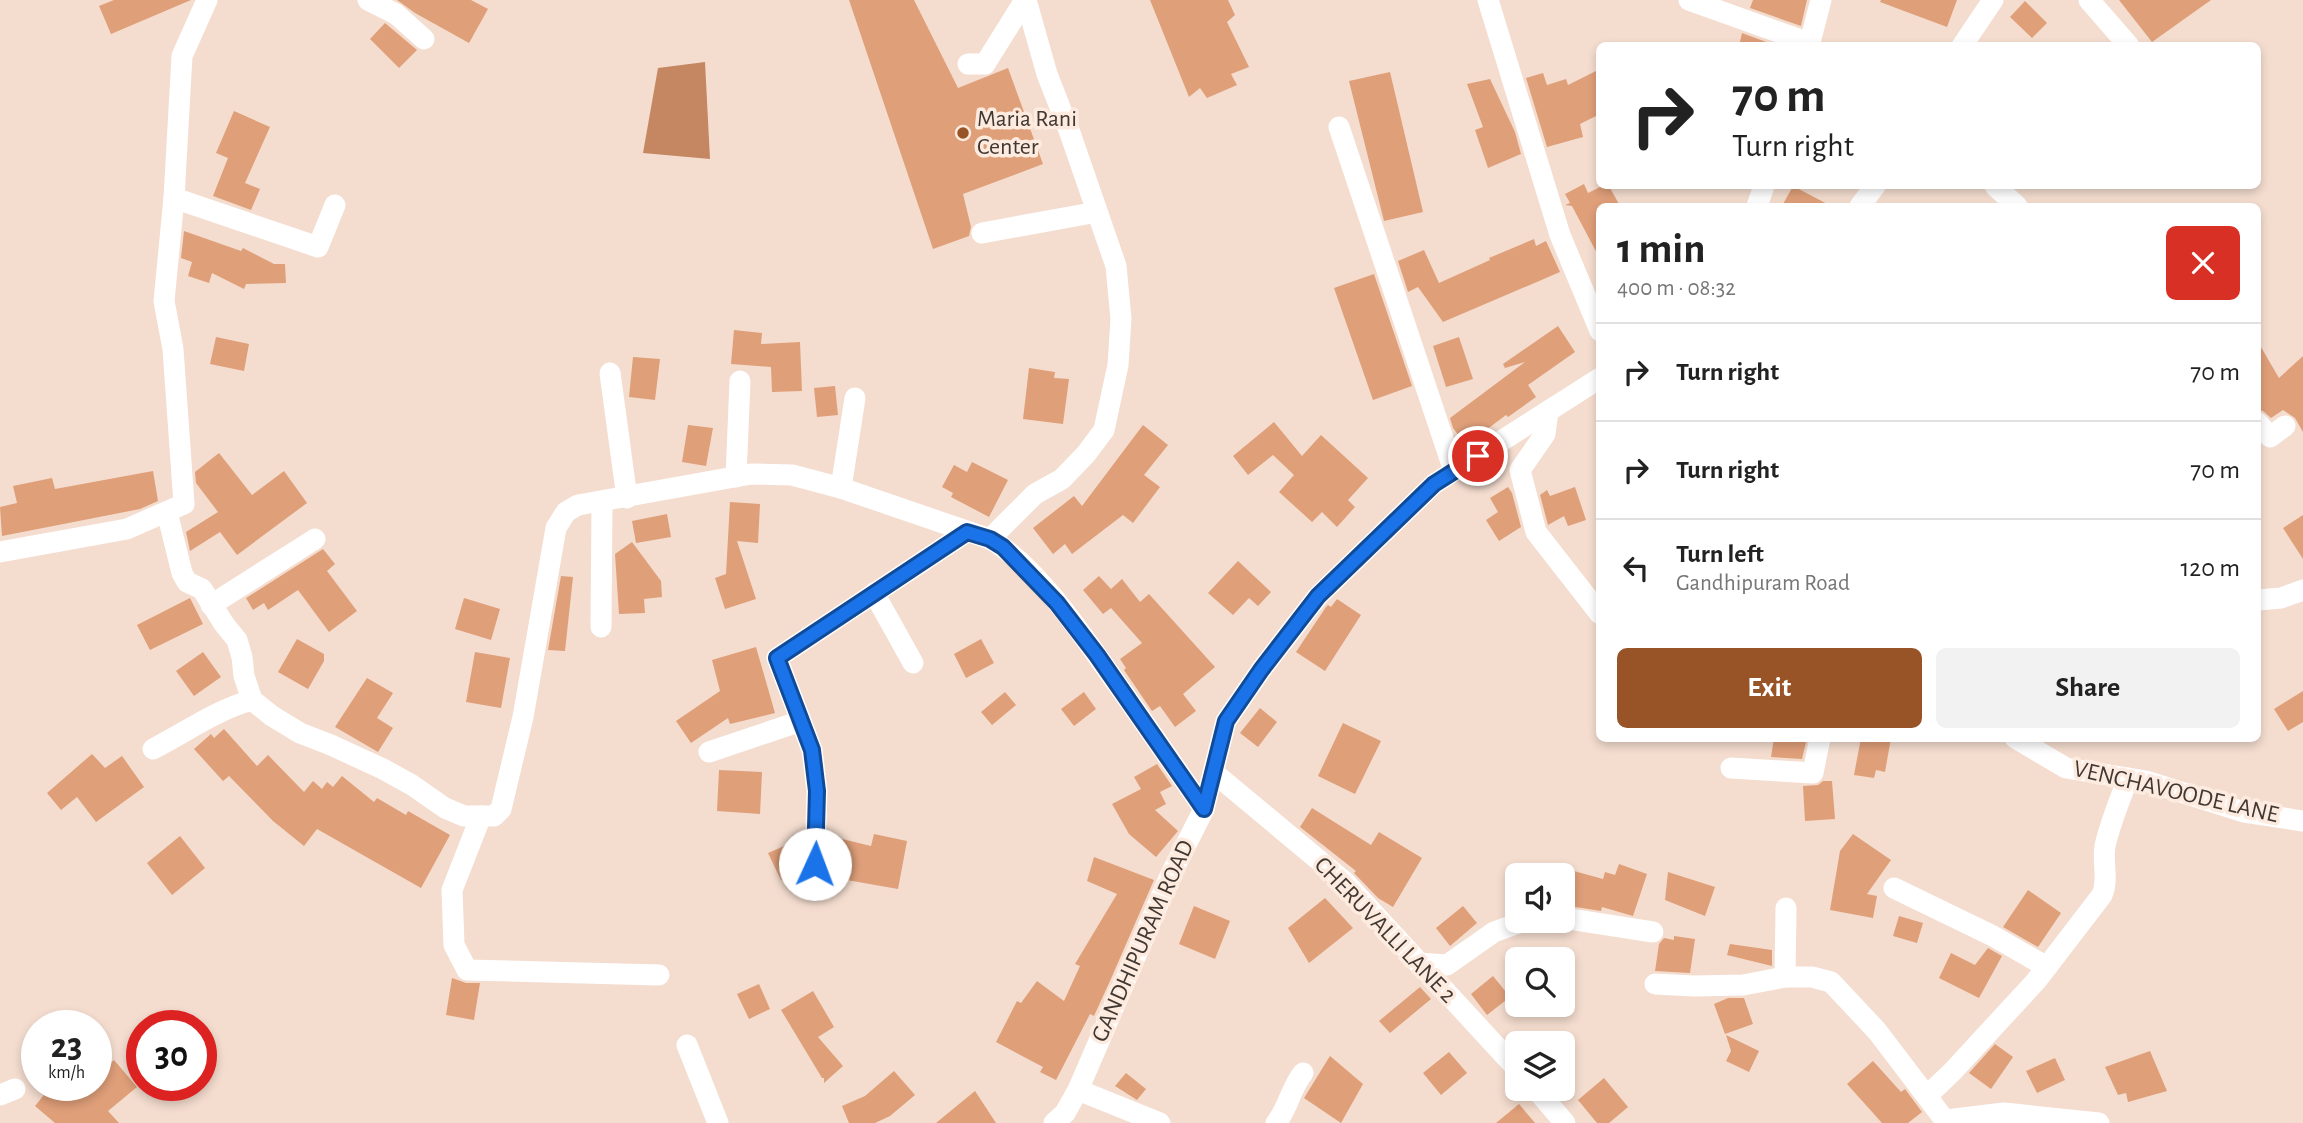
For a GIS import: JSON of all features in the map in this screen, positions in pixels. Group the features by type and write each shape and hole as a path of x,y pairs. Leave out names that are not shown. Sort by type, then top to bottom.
{"street":[{"path":"0,552 127,528 184,504 173,349 164,300 174,198 182,56 207,0"},
{"path":"368,0 396,15 425,38"},
{"path":"968,64 985,64 1025,0"},
{"path":"990,539 1035,494 1062,479 1104,430 1118,365 1121,319 1116,265 1047,74 1025,0"},
{"path":"1488,0 1560,235 1596,321"},
{"path":"1689,0 1804,42"},
{"path":"1810,42 1821,0"},
{"path":"1965,42 1993,0"},
{"path":"2089,0 2126,42"},
{"path":"1339,127 1454,471"},
{"path":"1998,189 2014,203"},
{"path":"174,198 318,247 335,205"},
{"path":"982,233 1097,212"},
{"path":"610,373 626,498"},
{"path":"736,477 740,381"},
{"name":"GANDHIPURAM ROAD","path":"1054,1123 1065,1113 1078,1090 1165,888 1204,809 1226,721 1261,670 1318,596 1434,484 1596,381"},
{"path":"841,488 855,398"},
{"path":"1548,411 1545,434 1520,470 1536,532 1596,609"},
{"path":"2261,426 2270,437 2285,426"},
{"path":"167,512 182,573 187,582 202,589 237,640 252,700 300,733 383,769 445,808 464,816 494,816 502,809 523,717 556,528 566,512 578,505 751,474 792,475 841,488 990,539 1003,547 1036,579 1079,630 1204,809"},
{"path":"601,627 602,501"},
{"path":"815,864 817,791 812,750 777,658 967,532"},
{"path":"211,605 315,539"},
{"path":"2261,600 2281,598 2303,590"},
{"path":"874,593 913,663"},
{"path":"153,749 215,713 252,700"},
{"path":"709,752 801,721"},
{"path":"1731,768 1813,773 1819,742"},
{"name":"VENCHAVOODE LANE","path":"2026,742 2066,768 2146,781 2244,812 2303,821"},
{"name":"CHERUVALLI LANE 2","path":"1213,772 1345,882 1505,1056"},
{"path":"1928,1096 2047,967 2105,889 2105,843 2128,778"},
{"path":"481,816 452,890 454,945 467,970 659,975"},
{"path":"1894,888 1993,936 2047,967"},
{"path":"1785,977 1786,908"},
{"path":"1575,920 1653,932"},
{"path":"1418,963 1447,965 1494,932 1505,928"},
{"path":"1655,984 1743,985 1785,977 1812,977 1831,982 1877,1031 1947,1122 2004,1114 2099,1123"},
{"path":"687,1045 718,1123"},
{"path":"1276,1123 1286,1111 1295,1083 1303,1073"},
{"path":"1078,1090 1160,1123"},
{"path":"1546,1101 1565,1123"}],"shaded area":[{"path":"705,62 710,159 643,153 658,68"}],"building":[{"path":"114,0 191,0 111,34 99,6"},
{"path":"397,0 471,0 488,9 469,43"},
{"name":"Maria Rani Center","path":"849,0 914,0 958,88 1008,68 1043,164 963,194 971,227 969,236 933,249"},
{"path":"1150,0 1228,0 1235,15 1227,22 1249,67 1231,74 1237,85 1207,98 1200,88 1189,97"},
{"path":"1753,0 1807,0 1801,26 1750,8"},
{"path":"1957,0 1947,27 1880,2"},
{"path":"2119,0 2211,0 2152,42"},
{"path":"2025,1 2047,23 2032,38 2010,17"},
{"path":"385,23 417,50 399,68 370,39"},
{"path":"1742,33 1766,42 1740,42"},
{"path":"1596,71 1596,116 1580,124 1583,137 1547,147 1526,78 1543,73 1547,85 1566,79 1568,85"},
{"path":"1390,72 1423,212 1384,221 1349,81"},
{"path":"1490,79 1515,132 1521,154 1488,168 1475,130 1483,127 1467,84"},
{"path":"234,111 270,127 245,183 260,189 251,210 213,196 228,158 216,153"},
{"path":"1584,184 1588,193 1596,189 1611,189 1618,203 1596,203 1596,251 1572,206 1565,205 1570,203 1565,194"},
{"path":"1791,189 1799,189 1825,203 1784,203"},
{"path":"184,231 241,251 243,248 274,264 285,264 286,283 246,284 244,289 212,273 209,283 188,276 192,262 181,258"},
{"path":"1534,239 1536,246 1546,241 1560,272 1443,322 1418,287 1408,292 1398,261 1424,250 1439,283"},
{"path":"1374,274 1412,386 1373,400 1334,288"},
{"path":"1558,326 1575,352 1528,385 1536,397 1508,417 1506,415 1466,445 1453,428 1450,418 1525,362 1505,368 1503,364"},
{"path":"734,330 762,333 761,344 800,342 802,391 772,392 771,367 731,364"},
{"path":"216,337 249,344 244,371 210,364"},
{"path":"1459,337 1473,379 1446,387 1433,346"},
{"path":"2261,347 2279,378 2303,356 2303,432 2295,418 2283,410 2271,418 2263,411"},
{"path":"633,357 660,359 655,400 629,397"},
{"path":"1029,368 1055,372 1054,378 1069,379 1063,424 1023,419"},
{"path":"835,386 838,415 817,417 814,388"},
{"path":"1274,422 1302,456 1321,435 1368,478 1348,500 1355,507 1337,527 1322,512 1312,522 1279,492 1294,475 1273,455 1248,475 1233,456"},
{"path":"688,425 713,428 706,466 682,462"},
{"path":"1143,425 1168,445 1144,475 1160,487 1133,523 1123,515 1072,554 1065,544 1053,554 1033,528 1074,496 1082,506"},
{"path":"219,453 252,495 284,471 307,503 237,555 220,532 190,551 186,532 218,512 196,483 195,472"},
{"path":"972,462 1008,480 989,517 951,497 953,493 942,487 954,465 967,472"},
{"path":"153,471 158,501 140,509 2,536 0,507 17,503 13,486 52,478 55,489"},
{"path":"1508,487 1521,527 1499,541 1486,520 1498,512 1490,498"},
{"path":"1575,487 1586,520 1568,526 1564,516 1548,525 1540,495 1547,490 1550,496"},
{"path":"730,502 760,504 758,543 737,541 756,599 725,609 715,578 726,574"},
{"path":"667,514 671,537 636,543 632,521"},
{"path":"2303,515 2303,559 2283,528"},
{"path":"632,542 661,581 662,597 644,599 645,613 619,614 615,554"},
{"path":"323,549 335,564 327,571 357,611 329,632 298,590 268,610 264,603 253,610 246,598"},
{"path":"1238,561 1271,592 1258,606 1249,598 1233,615 1208,593"},
{"path":"561,576 573,577 565,651 548,650"},
{"path":"1099,576 1111,589 1122,579 1140,602 1149,594 1215,667 1183,694 1196,711 1175,727 1160,706 1152,711 1124,670 1126,668 1120,659 1142,643 1111,608 1103,614 1083,590"},
{"path":"190,598 203,624 150,650 137,625"},
{"path":"464,598 500,609 491,640 455,629"},
{"path":"1337,599 1361,615 1325,671 1296,652 1326,607 1331,607"},
{"path":"297,639 324,654 324,661 308,689 278,672"},
{"path":"981,639 994,663 966,678 954,654"},
{"path":"756,647 775,713 730,724 728,718 691,743 676,721 720,691 712,660"},
{"path":"203,652 221,677 194,696 176,671"},
{"path":"475,652 510,658 501,708 466,702"},
{"path":"367,678 393,693 377,718 393,728 378,752 335,727"},
{"path":"2303,691 2303,722 2288,731 2274,709"},
{"path":"1005,692 1016,705 992,725 981,712"},
{"path":"1084,692 1096,709 1074,726 1061,709"},
{"path":"1260,708 1277,722 1258,747 1240,733"},
{"path":"1343,723 1381,741 1355,794 1318,776"},
{"path":"224,729 257,766 268,755 304,792 313,781 322,789 327,782 333,787 342,776 374,802 377,798 406,815 408,811 450,835 421,888 317,829 304,846 273,821 229,776 223,781 194,749 211,734 214,738"},
{"path":"1773,742 1806,742 1802,759 1771,757"},
{"path":"1860,742 1890,742 1885,772 1876,770 1874,778 1854,775"},
{"path":"92,754 105,768 122,756 144,787 96,822 77,797 61,810 47,793"},
{"path":"1157,764 1172,786 1160,792 1166,804 1155,810 1178,831 1156,857 1129,834 1112,804 1141,789 1134,777"},
{"path":"719,770 762,772 760,814 717,811"},
{"path":"1823,781 1832,781 1835,819 1805,821 1803,786 1818,785"},
{"path":"1312,808 1371,845 1379,832 1422,858 1393,907 1378,898 1354,873 1356,871 1300,827"},
{"path":"874,834 907,841 898,889 824,876 834,837 871,846"},
{"path":"1853,834 1891,860 1867,894 1877,896 1873,918 1830,910 1840,851"},
{"path":"180,836 205,868 172,895 147,863"},
{"path":"796,841 804,870 781,880 768,853"},
{"path":"1094,857 1154,880 1094,1016 1090,1014 1056,1080 1040,1072 1043,1067 996,1042 1017,1001 1021,1003 1037,981 1064,1001 1080,966 1075,964 1117,894 1087,881"},
{"path":"1619,864 1647,874 1633,916 1602,907 1601,911 1575,907 1575,871 1603,879 1605,872 1615,875"},
{"path":"1668,872 1715,887 1705,916 1665,900"},
{"path":"2028,890 2061,913 2038,947 2003,927"},
{"path":"1325,898 1353,928 1309,963 1288,928"},
{"path":"1194,906 1230,921 1215,959 1179,944"},
{"path":"1463,906 1477,923 1450,946 1436,928"},
{"path":"1899,916 1923,923 1917,943 1893,936"},
{"path":"1674,936 1695,939 1690,973 1655,971 1659,944 1664,938 1674,940"},
{"path":"1730,944 1772,950 1772,966 1727,955"},
{"path":"1988,948 2002,956 1979,998 1939,978 1951,953 1975,965"},
{"path":"1493,976 1505,991 1505,1001 1487,1015 1471,994"},
{"path":"452,978 466,983 480,983 474,1020 446,1015"},
{"path":"759,984 770,1009 749,1019 737,994"},
{"path":"1420,987 1431,999 1390,1033 1379,1021"},
{"path":"813,991 834,1027 818,1037 843,1066 824,1083 824,1078 781,1010"},
{"path":"1728,998 1744,998 1753,1024 1725,1034 1714,1004"},
{"path":"1726,1035 1759,1051 1749,1072 1726,1061 1731,1051"},
{"path":"1995,1044 2013,1057 1991,1089 1969,1073"},
{"path":"2150,1051 2167,1091 2128,1102 2126,1093 2118,1095 2105,1067"},
{"path":"1449,1052 1467,1073 1441,1095 1423,1073"},
{"path":"1330,1056 1363,1084 1341,1123 1304,1098"},
{"path":"2055,1058 2065,1080 2037,1093 2026,1071"},
{"path":"114,1060 126,1074 126,1096 108,1111 119,1123 55,1123 35,1106 39,1101 112,1101"},
{"path":"1873,1061 1901,1092 1905,1089 1922,1112 1908,1123 1882,1123 1847,1084"},
{"path":"894,1071 915,1095 890,1116 875,1123 849,1123 842,1106 865,1096"},
{"path":"1126,1073 1146,1089 1137,1100 1115,1086"},
{"path":"1604,1078 1628,1107 1609,1123 1597,1123 1578,1100"},
{"path":"975,1091 996,1123 936,1123 953,1109"},
{"path":"1519,1104 1535,1123 1496,1123"}],"place":[{"name":"Maria Rani Center","path":"963,133"}],"route":[{"path":"815,864 817,791 812,750 777,658 967,532 990,539 1003,547 1057,603 1097,655 1204,809 1226,721 1318,596 1434,484 1478,456"}]}
